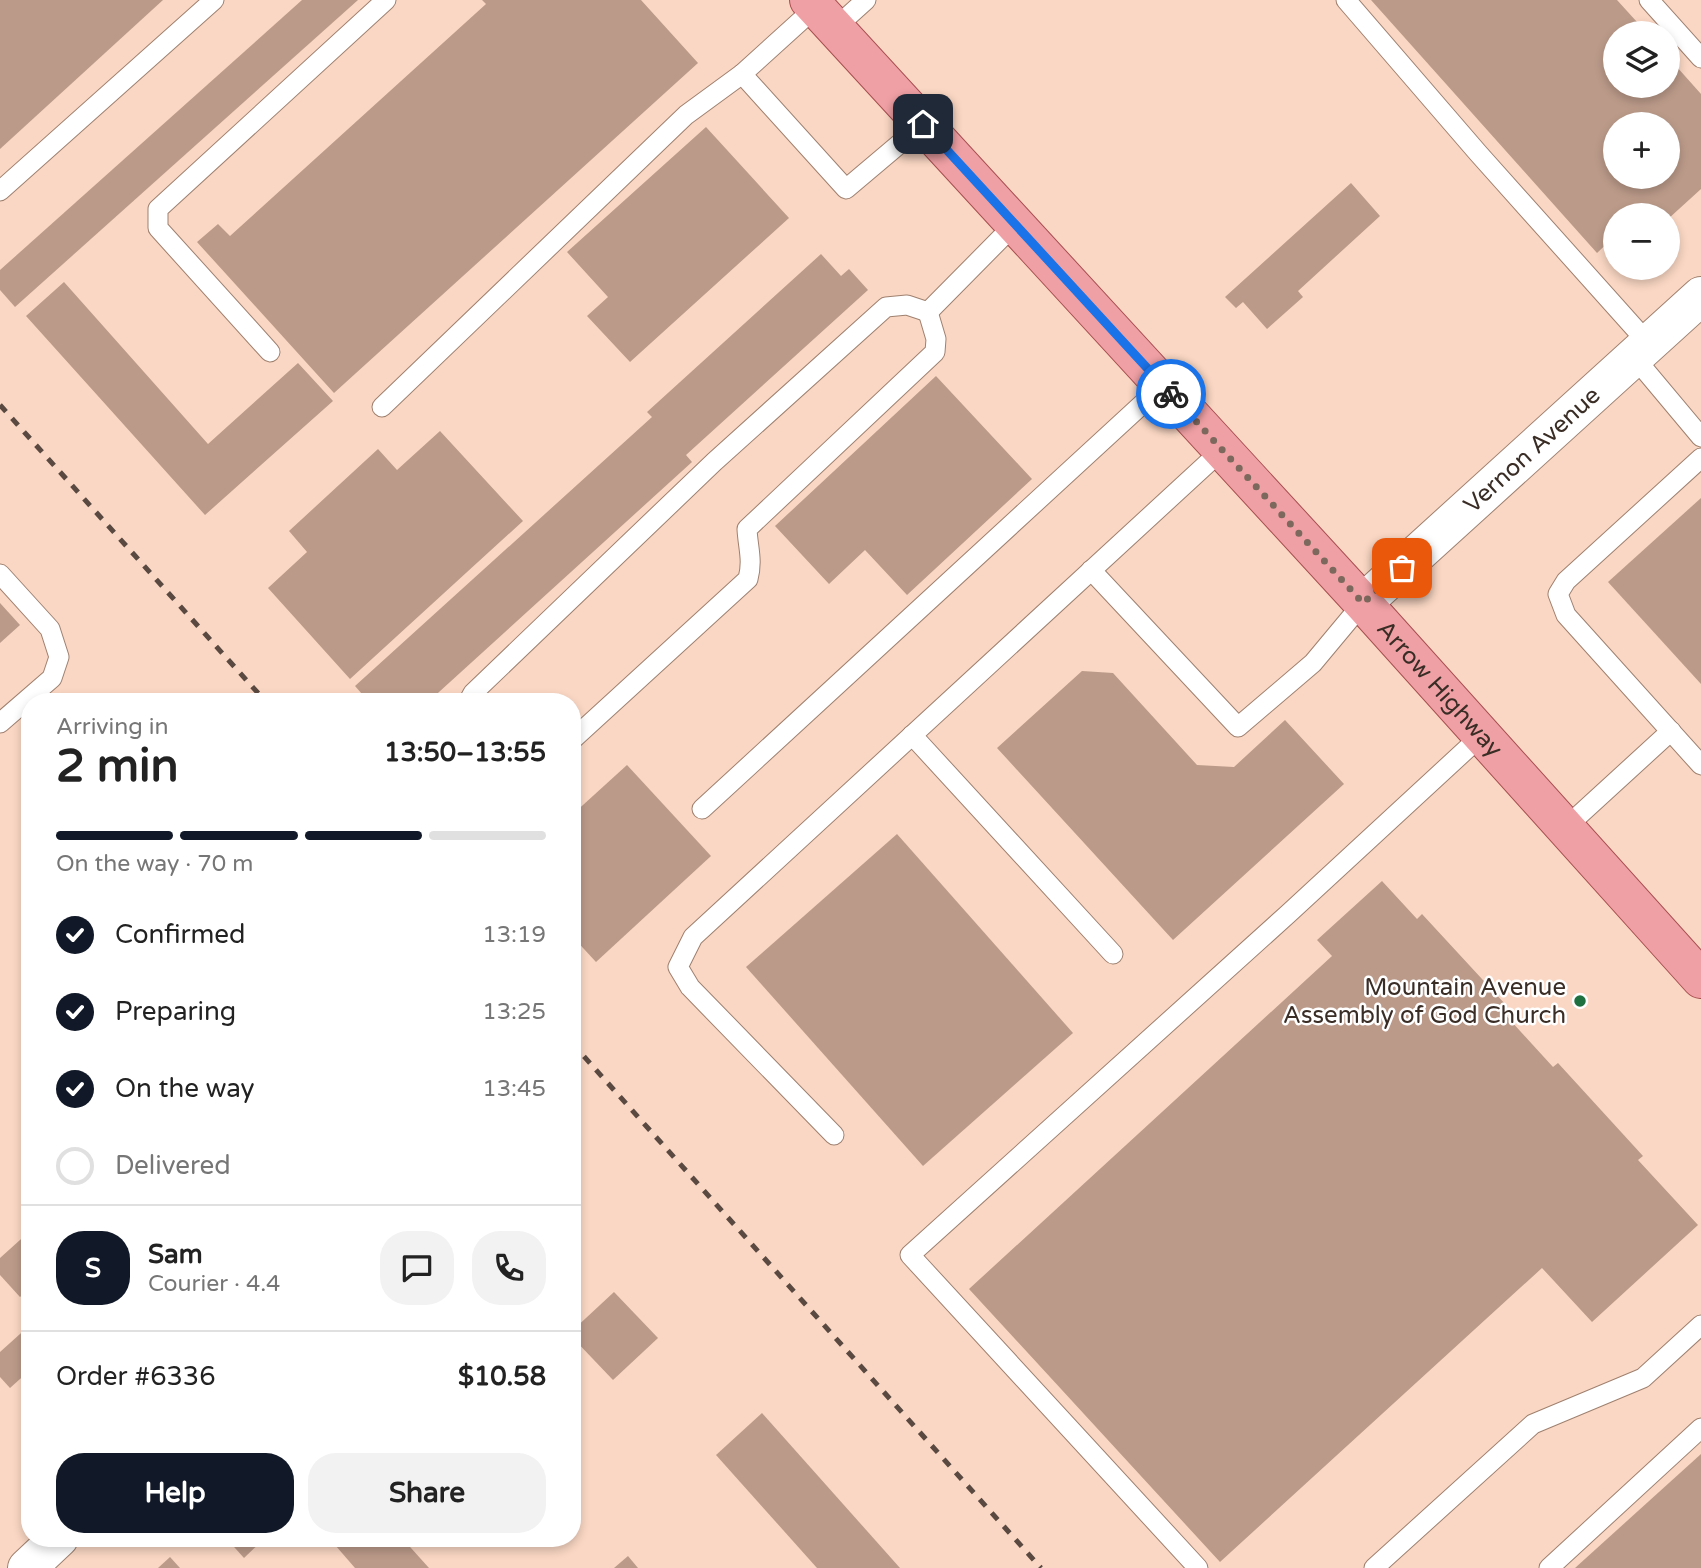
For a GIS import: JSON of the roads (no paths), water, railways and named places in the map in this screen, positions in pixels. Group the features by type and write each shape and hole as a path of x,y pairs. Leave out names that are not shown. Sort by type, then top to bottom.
{"main road":[{"name":"Arrow Highway","path":"820,12 1363,603 1701,979"}],"street":[{"name":"Vernon Avenue","path":"1363,603 1701,296"},
{"path":"27,1568 49,1547"}],"lane":[{"path":"0,191 214,0"},
{"path":"270,352 158,228 158,209 386,0"},
{"path":"382,407 686,115 820,12 866,0"},
{"path":"1346,0 1478,153 1641,350 1701,437"},
{"path":"1649,0 1701,58"},
{"path":"742,74 846,189 923,124"},
{"path":"928,312 1015,224"},
{"path":"474,693 714,462 886,307 907,305 928,312"},
{"path":"581,732 748,579 753,563 747,529 935,352 936,339 928,312"},
{"path":"702,809 1163,385"},
{"path":"834,1135 690,987 678,967 693,937 1222,450"},
{"path":"1701,458 1566,581 1558,594 1566,615 1701,765"},
{"path":"1090,570 1238,727 1312,663 1363,603"},
{"path":"0,574 50,629 60,657 52,678 35,693"},
{"path":"0,723 21,705"},
{"path":"1565,828 1671,731"},
{"path":"1198,1568 910,1255 1482,735"},
{"path":"912,736 1113,954"},
{"path":"1374,1568 1533,1424 1643,1378 1701,1325"},
{"path":"1549,1568 1701,1428"}],"railway":[{"path":"0,405 258,693"},
{"path":"581,1053 1041,1568"}],"place":[{"name":"Mountain Avenue Assembly of God Church","path":"1580,1001"}]}
